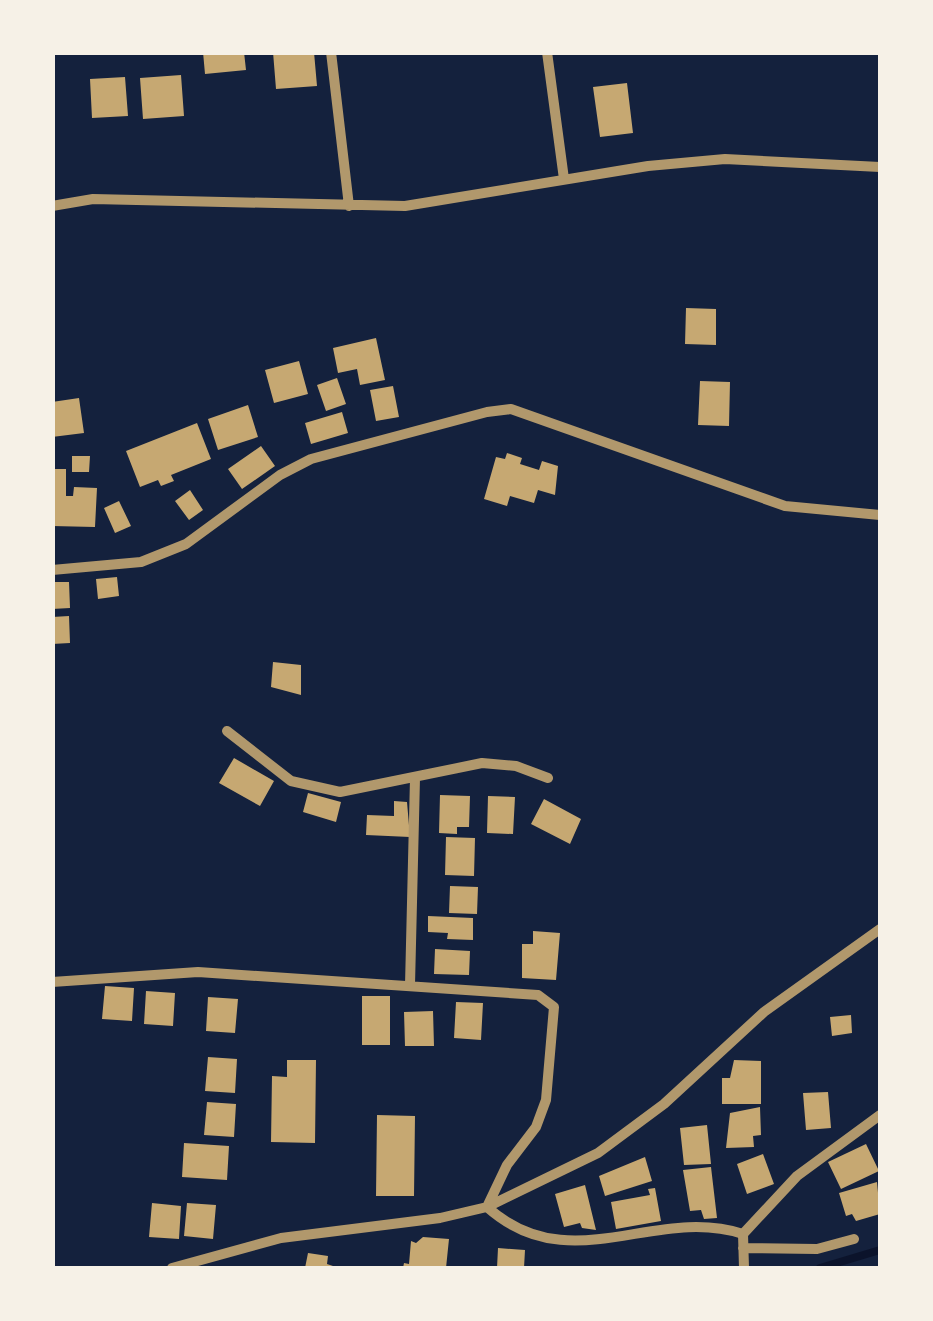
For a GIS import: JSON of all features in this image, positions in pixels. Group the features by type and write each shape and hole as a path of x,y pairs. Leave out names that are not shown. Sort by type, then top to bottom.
{"street":[{"path":"331,52 349,206"},
{"path":"547,52 564,179"},
{"path":"52,206 93,199 405,206 564,179 724,159 880,167"},
{"path":"52,570 142,562 186,544 280,475 311,460 486,412 511,410 786,506 880,516"},
{"path":"227,732 291,782 340,792 482,763 516,766 548,778"},
{"path":"410,986 415,778"},
{"path":"172,1268 280,1238 440,1218 487,1207 598,1153 664,1104 764,1012 880,929"},
{"path":"52,982 198,972 538,995 554,1007 546,1100 536,1127 507,1165 487,1207"},
{"path":"744,1268 743,1234 797,1176 880,1116"},
{"path":"487,1207 511,1228 543,1240 700,1228 743,1234"},
{"path":"743,1248 817,1249 854,1238"}],"building":[{"path":"203,52 244,52 246,70 205,74"},
{"path":"273,52 314,52 317,86 276,89"},
{"path":"181,75 184,116 143,119 140,78"},
{"path":"125,77 128,116 92,118 90,79"},
{"path":"627,83 633,133 600,137 593,87"},
{"path":"686,308 716,309 716,345 685,344"},
{"path":"376,338 385,380 360,385 357,369 338,373 333,348"},
{"path":"299,361 308,394 274,403 265,370"},
{"path":"337,378 346,404 326,411 317,385"},
{"path":"700,381 730,382 729,426 698,425"},
{"path":"393,386 399,417 376,421 370,390"},
{"path":"79,398 84,433 52,437 52,402"},
{"path":"248,405 258,437 218,450 208,419"},
{"path":"342,412 348,433 311,444 305,423"},
{"path":"197,423 211,459 171,475 174,481 161,486 158,480 140,487 126,451"},
{"path":"261,446 275,466 242,489 228,469"},
{"path":"507,453 522,458 520,464 539,470 542,461 558,466 555,495 538,490 534,503 510,496 507,506 484,499 496,457 505,459"},
{"path":"72,456 90,456 89,472 72,472"},
{"path":"52,469 66,469 66,496 73,496 74,487 97,488 95,527 52,526"},
{"path":"190,490 203,510 189,520 175,501"},
{"path":"119,501 131,526 115,533 104,508"},
{"path":"117,577 119,596 98,599 96,579"},
{"path":"52,582 69,582 70,608 52,609"},
{"path":"69,616 70,643 52,644 52,617"},
{"path":"273,662 301,665 301,695 271,687"},
{"path":"234,758 274,781 260,806 219,783"},
{"path":"308,793 341,802 336,822 303,812"},
{"path":"440,795 470,796 469,827 457,827 457,834 439,833"},
{"path":"488,796 515,797 513,834 487,833"},
{"path":"544,799 581,819 570,844 531,824"},
{"path":"394,801 407,802 410,837 366,835 367,815 394,816"},
{"path":"446,837 475,838 474,876 445,875"},
{"path":"450,886 478,887 477,914 449,913"},
{"path":"428,916 473,918 473,940 447,939 448,933 428,932"},
{"path":"533,931 560,933 556,980 522,978 522,944 533,944"},
{"path":"435,949 470,951 469,975 434,974"},
{"path":"105,986 134,988 132,1021 102,1019"},
{"path":"146,991 175,993 173,1026 144,1024"},
{"path":"362,996 390,996 390,1045 362,1045"},
{"path":"208,997 238,999 235,1033 206,1031"},
{"path":"456,1002 483,1003 481,1040 454,1038"},
{"path":"433,1011 434,1046 405,1046 404,1012"},
{"path":"851,1015 852,1033 832,1036 830,1017"},
{"path":"208,1057 237,1059 235,1093 205,1091"},
{"path":"287,1060 316,1060 315,1143 271,1142 272,1076 287,1077"},
{"path":"734,1060 761,1061 761,1104 722,1104 722,1078 730,1078"},
{"path":"828,1092 831,1128 806,1130 803,1093"},
{"path":"207,1102 236,1104 234,1137 204,1135"},
{"path":"760,1107 761,1135 753,1136 754,1147 726,1148 730,1113"},
{"path":"377,1115 415,1116 414,1196 376,1196"},
{"path":"707,1125 711,1164 684,1165 680,1128"},
{"path":"184,1143 229,1146 227,1180 182,1177"},
{"path":"866,1144 879,1171 841,1189 828,1162"},
{"path":"763,1154 774,1184 747,1194 737,1164"},
{"path":"645,1157 652,1181 605,1196 599,1176"},
{"path":"711,1167 717,1218 704,1219 701,1210 690,1211 683,1170"},
{"path":"877,1182 880,1214 856,1221 852,1214 846,1216 839,1193"},
{"path":"585,1185 596,1230 582,1228 580,1223 564,1227 555,1194"},
{"path":"655,1188 661,1221 616,1229 611,1202 650,1195 648,1189"},
{"path":"152,1203 181,1206 179,1239 149,1237"},
{"path":"187,1203 216,1205 213,1239 184,1236"},
{"path":"423,1237 449,1239 446,1268 403,1268 404,1263 409,1264 411,1241 416,1243"},
{"path":"498,1248 525,1250 524,1268 497,1268"},
{"path":"308,1253 328,1256 327,1264 339,1268 305,1268"}],"waterway":[{"path":"820,1268 880,1250"}]}
